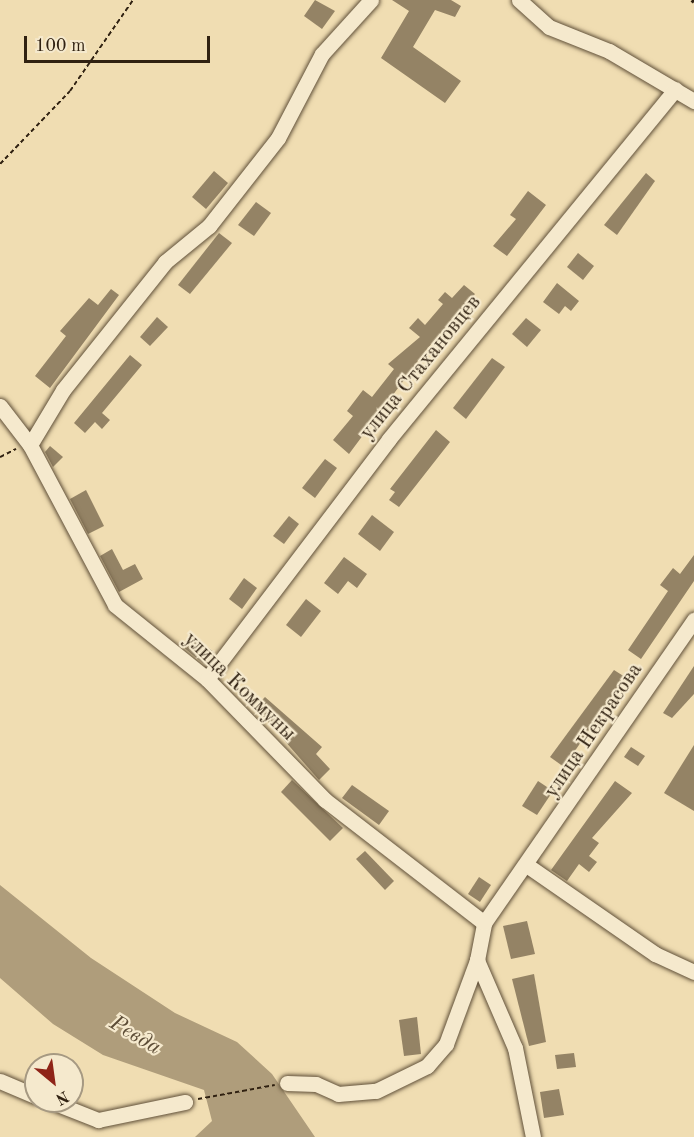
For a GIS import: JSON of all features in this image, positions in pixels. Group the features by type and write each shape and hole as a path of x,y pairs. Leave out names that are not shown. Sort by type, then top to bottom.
{"street":[{"path":"30,445 63,390 165,262 209,226 278,138 322,54 371,0"},
{"path":"519,0 549,27 609,51 694,100"},
{"name":"улица Стахановцев","path":"207,679 389,439 675,89"},
{"name":"улица Коммуны","path":"0,406 30,445 115,605 207,679 325,800 484,923"},
{"name":"улица Некрасова","path":"528,866 694,620"},
{"path":"287,1083 316,1084 339,1094 376,1091 427,1066 446,1044 477,960 484,923 528,866 655,954 694,972"},
{"path":"477,960 515,1048 533,1137"},
{"path":"0,1081 24,1090"},
{"path":"80,1113 98,1120 185,1102"}],"path":[{"path":"0,164 69,91 133,0"},
{"path":"0,457 30,445"},
{"path":"185,1102 287,1083"}],"water":[{"name":"Ревда","path":"0,885 91,958 175,1013 237,1042 272,1074 315,1137 195,1137 212,1121 204,1090 103,1055 53,1024 0,978"}],"building":[{"path":"315,0 335,11 322,29 304,16"},
{"path":"392,0 451,0 461,6 455,17 435,10 413,47 461,81 445,103 381,58 409,11"},
{"path":"214,171 228,183 206,209 192,197"},
{"path":"646,173 655,181 617,235 604,225"},
{"path":"528,191 546,205 507,256 493,246 516,219 510,215"},
{"path":"256,202 271,213 254,236 238,225"},
{"path":"219,233 232,243 190,294 178,285"},
{"path":"578,253 594,266 583,280 567,267"},
{"path":"557,283 579,301 571,311 565,306 559,314 543,302"},
{"path":"464,285 475,294 427,349 349,454 333,440 353,416 347,411 363,390 372,397 394,369 388,364 420,337 409,328 418,318 425,325 443,304 438,300 445,292 452,298"},
{"path":"111,289 119,295 50,388 35,376 66,336 60,331 89,298 98,305"},
{"path":"157,317 168,327 150,346 140,337"},
{"path":"526,318 541,330 527,347 512,334"},
{"path":"130,355 142,365 102,413 110,420 102,429 95,422 85,433 74,423"},
{"path":"492,358 505,367 466,419 453,408"},
{"path":"436,430 450,442 399,507 389,500 395,492 390,489"},
{"path":"50,446 63,457 53,467 45,452"},
{"path":"325,459 337,468 315,498 302,488"},
{"path":"86,490 104,526 88,534 70,499"},
{"path":"372,515 394,532 380,551 358,534"},
{"path":"289,516 299,524 284,544 273,536"},
{"path":"112,549 123,570 135,564 143,579 119,592 100,556"},
{"path":"694,555 694,581 641,659 628,650 668,591 660,585 673,568 680,574"},
{"path":"344,557 367,574 357,588 348,581 338,594 324,583"},
{"path":"244,578 257,588 242,609 229,599"},
{"path":"306,599 321,611 301,637 286,625"},
{"path":"191,635 214,652 205,665 182,646"},
{"path":"694,666 694,694 672,718 663,713"},
{"path":"614,670 625,677 564,767 550,757"},
{"path":"265,697 322,747 316,754 330,769 319,780 255,707"},
{"path":"694,745 694,811 664,793"},
{"path":"631,747 645,756 638,766 624,757"},
{"path":"292,780 343,828 330,841 281,792"},
{"path":"538,781 553,791 537,815 522,806"},
{"path":"615,781 632,793 592,838 599,843 589,856 597,862 589,872 579,864 567,881 551,870"},
{"path":"352,785 389,811 379,825 342,798"},
{"path":"365,851 394,881 385,890 356,859"},
{"path":"479,877 491,885 480,902 468,894"},
{"path":"527,921 535,954 511,959 503,926"},
{"path":"534,974 546,1042 529,1046 512,979"},
{"path":"417,1017 421,1054 404,1056 399,1020"},
{"path":"574,1053 576,1067 557,1069 555,1055"},
{"path":"559,1089 564,1115 544,1118 540,1092"}]}
